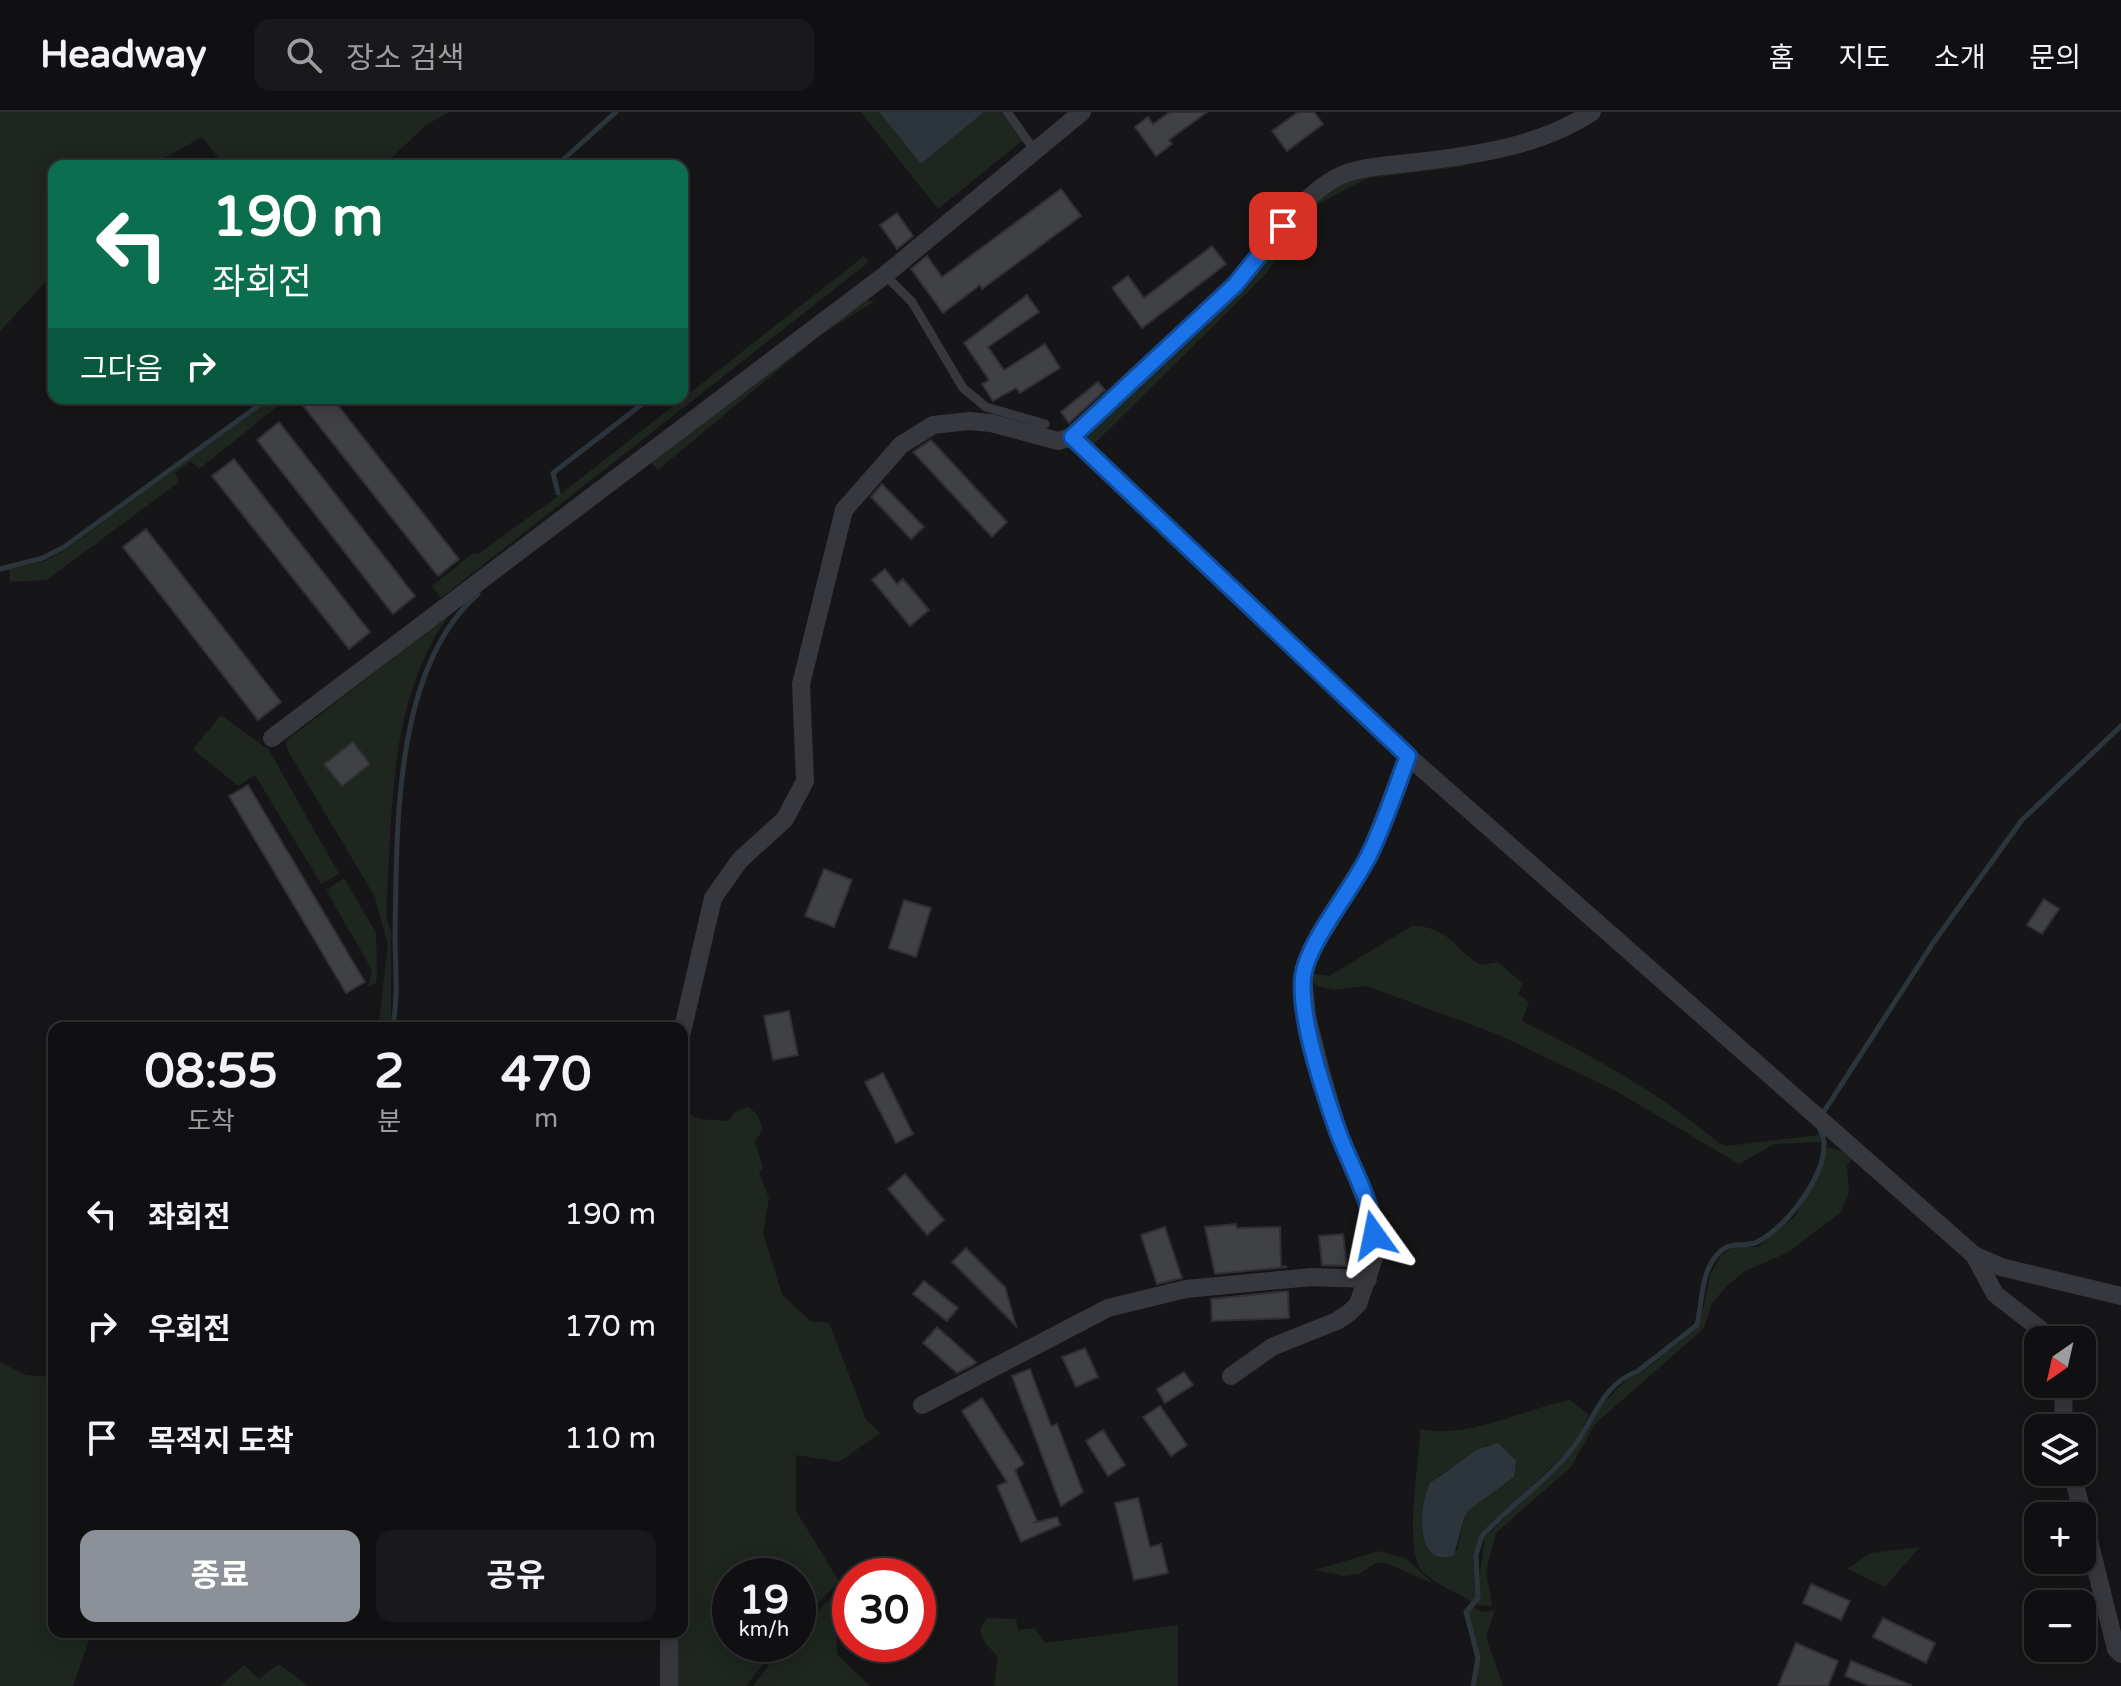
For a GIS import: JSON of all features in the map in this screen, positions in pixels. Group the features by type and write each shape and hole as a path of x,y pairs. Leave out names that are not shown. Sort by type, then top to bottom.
{"street":[{"path":"272,738 885,275 1082,112"},
{"path":"684,1022 713,898 740,860 785,819 805,781 801,684 837,528 856,493 901,445 933,425 969,421 1058,441 1072,437 1235,285 1257,263 1299,204 1329,181 1345,173 1370,168 1466,156 1516,145 1592,112"},
{"path":"1072,437 1408,756 1974,1255 1995,1294 2036,1326"},
{"path":"1231,1376 1272,1347 1337,1321 1350,1312 1358,1304 1375,1255 1372,1216 1338,1131 1307,1017 1303,977 1309,955 1370,854 1408,756"},
{"path":"1974,1255 2024,1273 2121,1296"},
{"path":"922,1405 1108,1308 1186,1289 1312,1277 1368,1279"},
{"path":"2075,1486 2116,1649 2121,1654"},
{"path":"669,1638 669,1686"}],"lane":[{"path":"1007,112 1035,151"},
{"path":"885,275 912,302 945,362 974,399 986,407 1045,424"}],"shaded area":[{"path":"0,112 449,112 426,125 389,160 220,160 202,137 161,160 48,160 48,279 0,331"},
{"path":"861,112 879,112 921,164 984,112 1001,112 1022,141 938,209"},
{"path":"879,112 984,112 921,164"},
{"path":"1519,152 1459,167 1368,178 1320,203 1293,231 1266,274 1091,447 1083,439 1301,209 1348,175"},
{"path":"864,256 869,262 441,598 432,586 473,553 478,554 557,497 675,404 688,404 688,394"},
{"path":"857,300 875,301 819,336 658,470 648,459"},
{"path":"265,404 280,404 199,469 191,461 175,473 179,482 47,580 10,582 9,569 45,561 65,550"},
{"path":"450,614 429,647 414,683 397,758 386,915 391,933 391,1022 379,1022 388,945 375,897 288,751 286,741"},
{"path":"221,715 269,750 339,874 321,884 255,775 238,786 193,749"},
{"path":"344,878 376,933 376,983 368,987 372,970 326,890"},
{"path":"1412,926 1425,927 1444,935 1481,965 1498,962 1523,984 1518,994 1529,1002 1522,1021 1624,1076 1719,1143 1726,1146 1819,1135 1821,1142 1774,1144 1739,1164 1616,1091 1499,1035 1367,986 1334,990 1317,986 1308,978 1309,973 1329,976"},
{"path":"748,1107 757,1114 763,1129 755,1142 763,1168 759,1173 769,1198 763,1233 782,1294 810,1321 829,1323 866,1419 880,1433 839,1462 796,1455 796,1511 832,1570 832,1589 816,1606 816,1558 712,1558 712,1662 764,1662 746,1686 675,1686 674,1638 688,1638 688,1113 699,1119 728,1121 735,1112"},
{"path":"1828,1147 1854,1155 1847,1166 1849,1193 1841,1212 1787,1253 1745,1271 1727,1286 1712,1303 1704,1328 1595,1424 1571,1467 1496,1533 1486,1571 1492,1606 1476,1605 1485,1537 1575,1449 1595,1412 1629,1377 1642,1372 1694,1331 1701,1319 1710,1275 1721,1256 1733,1247 1758,1247 1796,1215"},
{"path":"0,1362 25,1375 48,1377 48,1638 90,1638 73,1686 0,1686"},
{"path":"1570,1400 1589,1415 1572,1447 1481,1535 1475,1555 1476,1597 1472,1602 1428,1577 1417,1561 1413,1526 1420,1429 1438,1431 1476,1427","holes":["1489,1444 1513,1478 1469,1510 1464,1518 1457,1551 1422,1527 1427,1489 1438,1476"]},
{"path":"1498,1443 1516,1461 1514,1477 1469,1510 1454,1555 1441,1557 1432,1553 1426,1544 1422,1519 1430,1483 1478,1449"},
{"path":"1920,1547 1885,1587 1847,1569 1871,1553"},
{"path":"1379,1551 1405,1558 1434,1584 1386,1563 1376,1563 1359,1574 1344,1576 1315,1570"},
{"path":"832,1596 832,1662 845,1662 870,1686 753,1686 771,1662 816,1662 816,1613"},
{"path":"1472,1606 1482,1612 1495,1610 1486,1637 1503,1686 1474,1686 1479,1658 1467,1612"},
{"path":"988,1618 1016,1619 1018,1630 1034,1628 1046,1643 1178,1625 1178,1686 994,1686 998,1657 981,1634"},
{"path":"279,1664 308,1686 220,1686 244,1665 259,1679"}],"building":[{"path":"1170,112 1207,112 1169,140 1172,144 1156,156 1135,127 1148,117 1153,124"},
{"path":"1298,112 1314,112 1323,124 1287,151 1272,131"},
{"path":"1061,189 1081,216 982,289 980,285 943,313 911,269 927,256 942,277"},
{"path":"897,213 913,236 897,249 880,225"},
{"path":"1212,246 1226,264 1142,328 1112,288 1128,276 1144,298"},
{"path":"1027,295 1039,312 988,347 1004,370 1045,344 1060,368 1020,393 1016,388 993,401 982,384 989,380 964,343"},
{"path":"1098,382 1105,390 1069,423 1061,412"},
{"path":"302,404 337,404 459,559 438,576"},
{"path":"279,422 415,596 393,614 257,440"},
{"path":"931,440 1007,522 992,537 913,452"},
{"path":"234,459 370,632 349,649 212,476"},
{"path":"882,484 924,527 911,539 871,497"},
{"path":"146,529 281,702 258,720 123,547"},
{"path":"885,569 897,584 903,579 929,610 910,626 872,580"},
{"path":"353,742 370,764 342,786 324,764"},
{"path":"248,785 365,982 346,993 229,796"},
{"path":"824,869 852,880 834,927 805,916"},
{"path":"2044,899 2059,909 2042,934 2027,925"},
{"path":"904,900 931,908 916,957 889,948"},
{"path":"789,1011 798,1055 773,1060 764,1016"},
{"path":"883,1073 913,1134 896,1143 865,1082"},
{"path":"905,1174 944,1220 927,1235 888,1189"},
{"path":"1236,1224 1237,1228 1280,1227 1281,1266 1287,1267 1215,1274 1205,1227"},
{"path":"1165,1227 1182,1278 1157,1284 1141,1235"},
{"path":"1343,1234 1347,1266 1322,1265 1319,1236"},
{"path":"966,1248 1005,1287 1016,1326 952,1262"},
{"path":"924,1281 958,1308 947,1321 913,1294"},
{"path":"1288,1291 1289,1318 1212,1321 1211,1299"},
{"path":"937,1327 976,1362 957,1373 923,1343"},
{"path":"1085,1348 1098,1377 1076,1387 1062,1357"},
{"path":"1030,1369 1051,1426 1057,1424 1083,1492 1061,1506 1012,1376"},
{"path":"1184,1372 1193,1385 1165,1403 1157,1389"},
{"path":"982,1398 1024,1464 1015,1470 1037,1521 1033,1523 1057,1517 1060,1525 1021,1542 997,1486 1007,1482 962,1411"},
{"path":"1160,1406 1187,1445 1171,1456 1143,1417"},
{"path":"1103,1430 1125,1465 1108,1476 1086,1441"},
{"path":"1138,1498 1150,1547 1161,1544 1168,1573 1134,1580 1115,1503"},
{"path":"1811,1584 1850,1601 1841,1620 1803,1603"},
{"path":"1883,1618 1935,1643 1926,1663 1873,1637"},
{"path":"1796,1643 1838,1661 1828,1686 1778,1686"},
{"path":"1851,1661 1911,1685 1870,1686 1845,1676"}],"waterway":[{"path":"563,160 616,112"},
{"path":"0,569 43,558 64,547 261,404"},
{"path":"558,493 553,473 642,404"},
{"path":"393,1022 397,848 405,753 429,664 450,626 478,594"},
{"path":"1823,1113 1933,943 2022,820 2121,726"},
{"path":"1473,1686 1478,1658 1466,1612 1478,1598 1476,1555 1482,1536 1562,1461 1615,1385 1697,1325 1706,1275 1715,1257 1726,1247 1757,1242 1791,1214 1811,1185 1823,1156 1824,1143 1819,1126"}],"route":[{"path":"1283,226 1257,263 1235,285 1072,437 1408,756 1370,854 1309,955 1303,977 1307,1017 1321,1072 1338,1131 1372,1216 1374,1235"}]}
